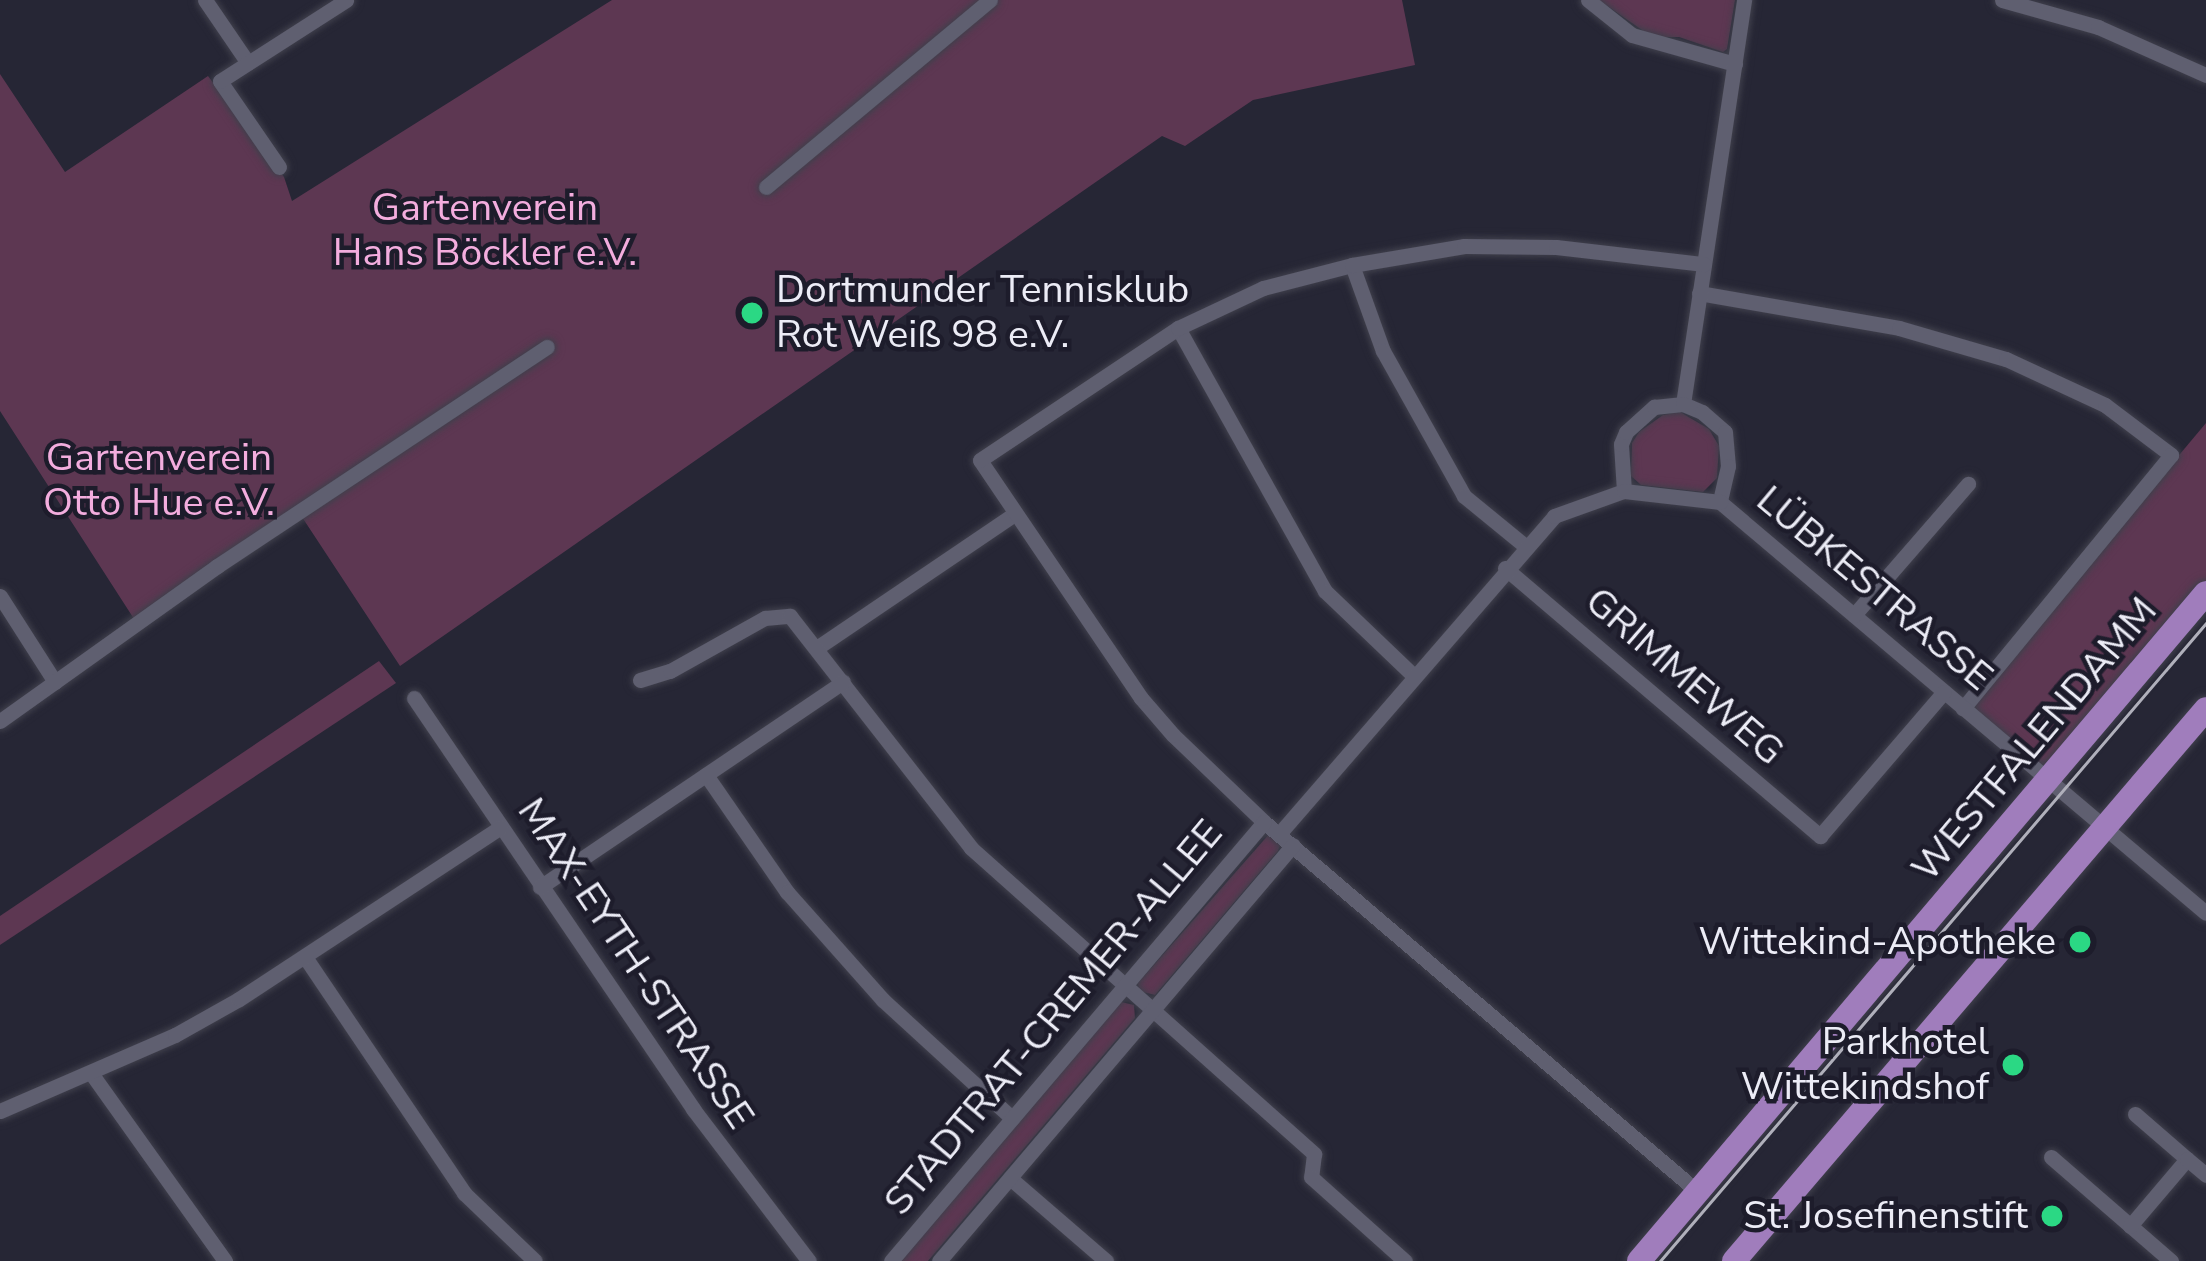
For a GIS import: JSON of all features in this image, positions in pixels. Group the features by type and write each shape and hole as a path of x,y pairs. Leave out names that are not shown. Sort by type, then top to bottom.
{"main road":[{"name":"WESTFALENDAMM","path":"1639,1261 2206,593"},
{"path":"1734,1261 2206,710"}],"street":[{"path":"205,0 248,63"},
{"path":"279,167 220,81 346,0"},
{"path":"766,188 991,0"},
{"path":"1588,0 1632,35 1735,64"},
{"path":"1683,404 1744,0"},
{"path":"2002,0 2098,27 2206,75"},
{"path":"1264,822 1141,698 980,460 1178,328 1263,288 1352,265 1464,245 1556,247 1704,264"},
{"path":"1352,265 1383,351 1464,496 1526,547"},
{"path":"1700,293 1876,323 2006,359 2105,405 2171,455 1963,708"},
{"path":"1178,328 1325,591 1412,674"},
{"path":"0,721 217,566 547,347"},
{"path":"1624,491 1621,444 1626,432 1654,406 1683,404 1702,412 1725,432 1728,466 1720,502 1624,491 1554,516 1412,674 1286,840 1698,1192"},
{"path":"1854,615 1968,484"},
{"name":"LÜBKESTRASSE","path":"1720,502 2104,829 2204,907"},
{"path":"818,647 1013,514"},
{"name":"GRIMMEWEG","path":"1505,568 1820,836 1944,692"},
{"path":"0,596 55,682"},
{"path":"640,680 670,671 765,618 790,616 818,647 910,776 973,850 1314,1154 1311,1177 1405,1261"},
{"path":"540,887 843,682"},
{"name":"MAX-EYTH-STRASSE","path":"414,698 693,1109 809,1261"},
{"path":"706,775 787,892 883,1000 1012,1118"},
{"name":"STADTRAT-CREMER-ALLEE","path":"891,1261 1264,822 1286,840 1151,1011 939,1261"},
{"path":"0,1111 175,1035 501,827"},
{"path":"305,956 464,1193 535,1261"},
{"path":"91,1073 225,1261"},
{"path":"2135,1114 2206,1175"},
{"path":"2050,1157 2170,1261"},
{"path":"2130,1226 2187,1159"},
{"path":"1010,1178 1106,1261"}],"green space":[{"path":"612,0 1402,0 1415,65 1253,100 1185,146 1162,136 400,666 300,514 136,622 0,411 0,74 65,172 208,76 284,177 292,201"},
{"path":"1599,0 1735,0 1727,49 1723,52 1679,37 1652,37"},
{"path":"1680,412 1709,429 1719,446 1717,478 1703,492 1641,485 1631,476 1632,443 1639,432 1663,415"},
{"path":"2206,423 2206,588 2046,774 1968,707"},
{"path":"379,661 396,683 0,945 0,916"},
{"path":"1270,833 1280,845 1278,851 1155,995 1139,991 1138,983"},
{"path":"1121,1002 1134,1005 1135,1018 928,1261 901,1261"}],"tram line":[{"path":"1660,1261 2206,623"}],"place":[{"name":"Dortmunder Tennisklub Rot Weiß 98 e.V.","path":"752,313"},
{"name":"Wittekind-Apotheke","path":"2080,942"},
{"name":"Parkhotel Wittekindshof","path":"2013,1065"},
{"name":"St. Josefinenstift","path":"2052,1216"}],"park label":[{"name":"Gartenverein Hans Böckler e.V.","path":"485,232"},
{"name":"Gartenverein Otto Hue e.V.","path":"159,482"}]}
